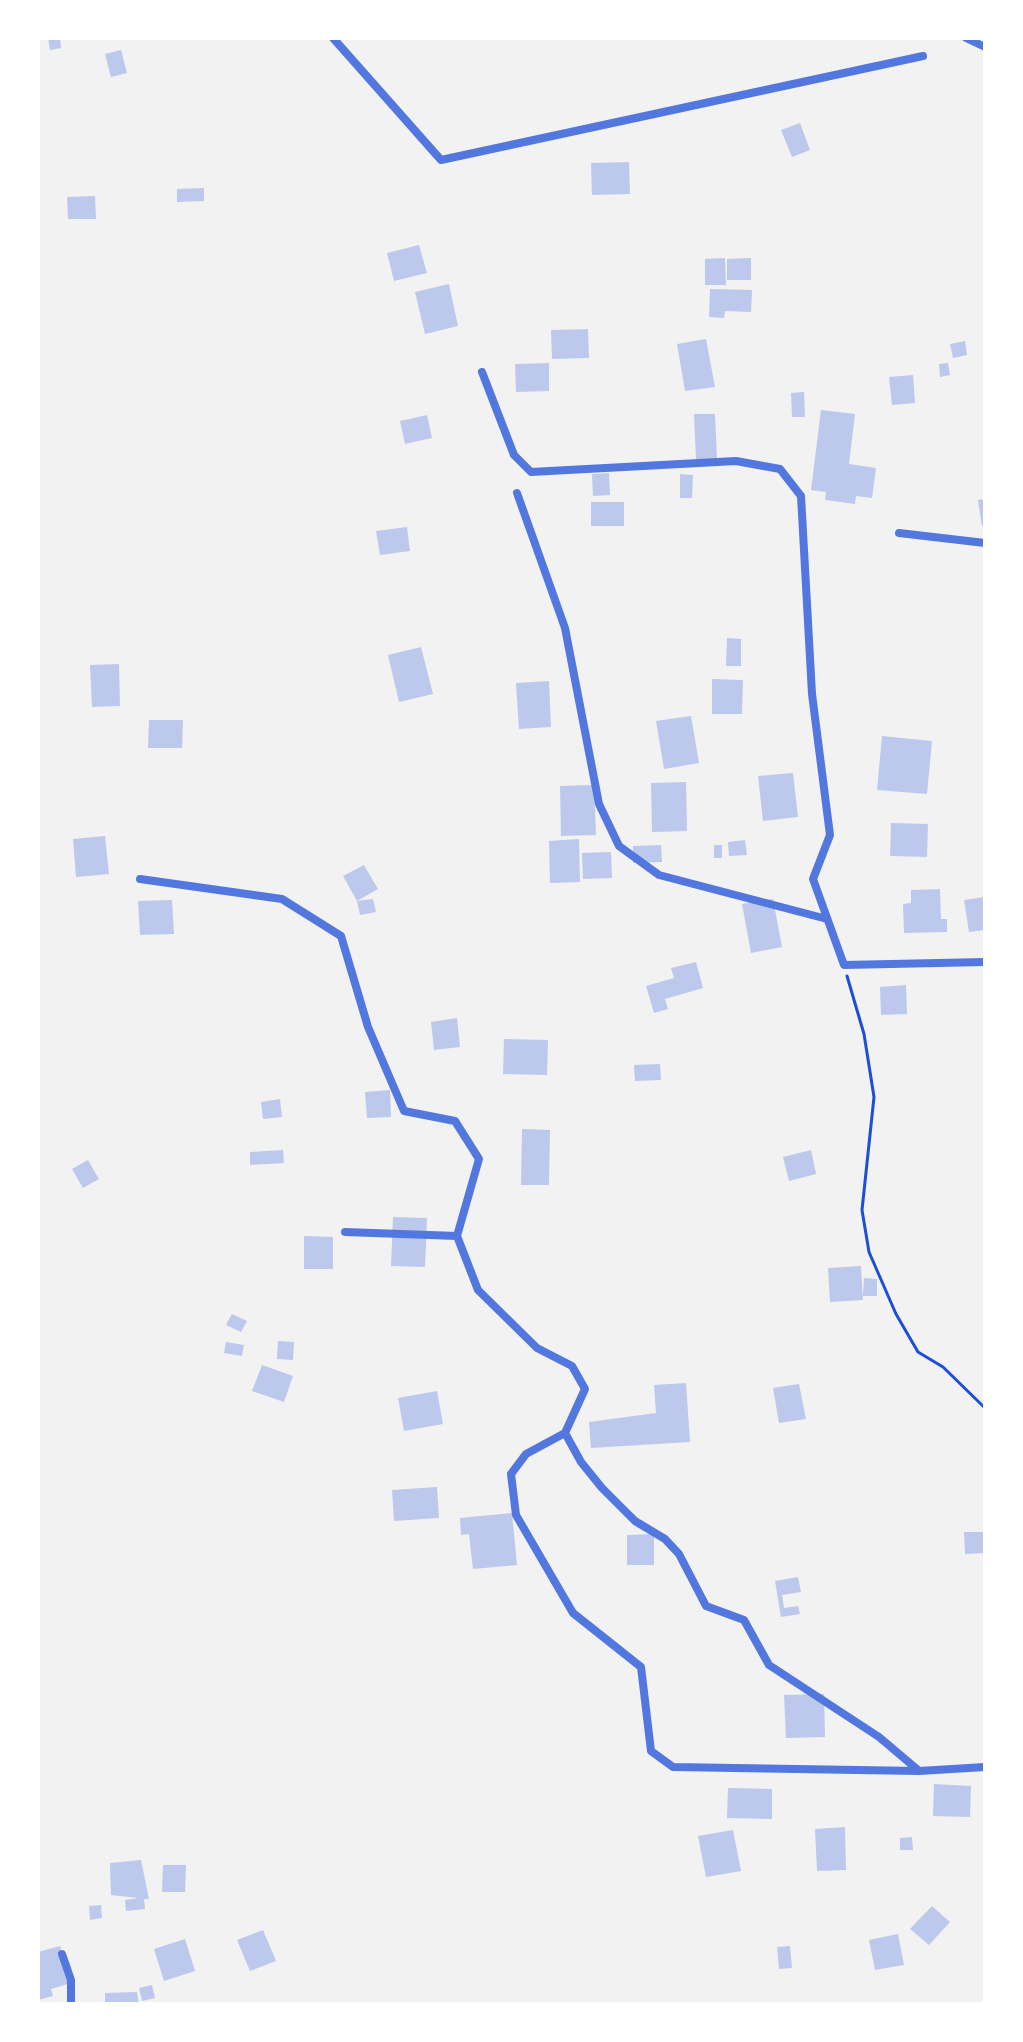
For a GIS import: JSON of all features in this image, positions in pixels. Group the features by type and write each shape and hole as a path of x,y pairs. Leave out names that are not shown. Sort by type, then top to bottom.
{"street":[{"path":"333,38 441,160 923,56"},
{"path":"966,38 985,47"},
{"path":"482,372 514,455 531,472 736,461 780,469 801,496 812,694 830,835 813,879 844,965 985,962"},
{"path":"517,493 565,628 599,804 619,846 659,875 827,919"},
{"path":"899,533 985,543"},
{"path":"140,879 282,899 341,936 368,1027 404,1111 455,1121 479,1159 457,1236 478,1290 537,1348 572,1366 585,1389 565,1433 526,1454 511,1474 516,1515 573,1613 641,1667 651,1751 673,1767 919,1771 985,1767"},
{"path":"345,1232 457,1236"},
{"path":"565,1433 581,1462 602,1488 635,1521 665,1539 679,1554 706,1606 744,1620 769,1665 879,1737 919,1771"},
{"path":"62,1954 71,1980 71,2004"}],"path":[{"path":"844,965 864,1034 874,1097 862,1210 869,1252 896,1314 918,1352 943,1367 985,1408"}],"building":[{"path":"48,38 60,38 61,48 50,50"},
{"path":"121,50 127,73 111,77 105,54"},
{"path":"800,123 810,150 792,157 781,130"},
{"path":"629,162 630,194 592,195 591,163"},
{"path":"204,188 204,201 177,202 177,189"},
{"path":"95,196 96,219 68,219 67,197"},
{"path":"419,245 427,273 394,281 387,253"},
{"path":"725,258 726,285 705,285 705,259"},
{"path":"751,258 751,280 727,280 727,259"},
{"path":"449,284 458,326 425,334 415,292"},
{"path":"710,289 752,290 751,312 725,311 724,318 709,317"},
{"path":"588,329 589,358 552,359 551,330"},
{"path":"706,339 715,387 685,391 677,344"},
{"path":"965,341 967,355 953,358 950,344"},
{"path":"549,363 549,391 516,392 515,364"},
{"path":"948,363 950,375 940,377 939,364"},
{"path":"913,375 915,403 892,405 889,377"},
{"path":"804,392 805,417 792,417 791,393"},
{"path":"821,410 855,414 849,464 876,468 872,498 856,496 855,504 825,500 826,492 811,490"},
{"path":"694,414 715,414 717,459 696,460"},
{"path":"427,415 432,438 405,444 400,421"},
{"path":"609,473 610,495 593,496 592,474"},
{"path":"680,474 693,475 692,498 680,498"},
{"path":"985,499 985,525 982,526 978,500"},
{"path":"591,502 624,502 624,526 591,526"},
{"path":"407,527 410,551 380,555 376,531"},
{"path":"727,638 741,639 741,666 726,666"},
{"path":"421,647 433,694 399,702 388,655"},
{"path":"119,664 120,706 92,707 90,665"},
{"path":"712,679 743,680 742,714 712,714"},
{"path":"549,681 551,727 519,729 516,683"},
{"path":"691,716 699,763 664,769 656,721"},
{"path":"149,720 183,720 182,748 148,748"},
{"path":"882,736 932,741 927,794 877,790"},
{"path":"793,773 798,817 763,821 758,776"},
{"path":"686,782 687,831 652,832 651,783"},
{"path":"594,785 596,835 561,836 560,786"},
{"path":"891,823 928,824 927,857 890,856"},
{"path":"105,836 109,874 76,877 73,839"},
{"path":"579,839 580,882 550,883 549,841"},
{"path":"745,840 747,855 729,856 728,842"},
{"path":"661,845 662,862 633,863 633,846"},
{"path":"714,845 722,845 722,858 714,858"},
{"path":"611,852 612,878 583,879 582,853"},
{"path":"364,865 378,889 357,901 343,876"},
{"path":"940,889 941,919 947,919 947,932 904,933 903,904 911,903 911,890"},
{"path":"985,897 985,930 969,932 964,900"},
{"path":"373,899 376,912 360,915 357,901"},
{"path":"773,899 782,947 751,953 742,904"},
{"path":"172,900 174,934 140,935 138,901"},
{"path":"696,962 703,988 665,999 668,1009 654,1013 646,986 674,978 671,968"},
{"path":"906,985 907,1014 881,1015 880,987"},
{"path":"457,1018 460,1047 434,1050 431,1022"},
{"path":"504,1039 548,1040 547,1075 503,1074"},
{"path":"660,1064 661,1080 635,1081 634,1065"},
{"path":"390,1090 391,1117 367,1118 365,1092"},
{"path":"280,1099 282,1117 263,1119 261,1102"},
{"path":"522,1129 550,1130 549,1185 521,1185"},
{"path":"283,1150 284,1163 250,1165 250,1152"},
{"path":"811,1150 816,1174 789,1181 783,1157"},
{"path":"88,1160 99,1179 83,1188 72,1169"},
{"path":"393,1217 427,1218 425,1267 391,1266"},
{"path":"304,1236 333,1237 333,1269 304,1269"},
{"path":"861,1266 863,1300 830,1302 828,1268"},
{"path":"864,1278 877,1279 877,1296 863,1296"},
{"path":"232,1314 247,1321 241,1332 226,1325"},
{"path":"278,1341 294,1342 293,1360 277,1359"},
{"path":"226,1342 244,1345 242,1356 224,1353"},
{"path":"262,1365 293,1376 284,1402 252,1391"},
{"path":"686,1383 690,1442 591,1448 589,1422 656,1413 654,1385"},
{"path":"799,1384 806,1419 779,1423 773,1388"},
{"path":"437,1391 443,1424 404,1431 398,1398"},
{"path":"437,1487 439,1518 394,1521 392,1490"},
{"path":"512,1513 517,1565 473,1569 469,1534 461,1535 460,1518"},
{"path":"964,1532 985,1532 985,1553 965,1554"},
{"path":"654,1534 654,1565 627,1565 627,1535"},
{"path":"798,1577 801,1592 782,1595 784,1608 798,1606 800,1614 781,1617 775,1581"},
{"path":"824,1694 825,1737 786,1738 784,1695"},
{"path":"934,1784 971,1786 970,1817 933,1816"},
{"path":"728,1788 772,1789 772,1819 727,1818"},
{"path":"845,1827 846,1870 817,1871 815,1829"},
{"path":"733,1830 741,1871 706,1877 698,1836"},
{"path":"912,1837 913,1850 900,1850 900,1838"},
{"path":"141,1860 149,1899 144,1899 145,1909 126,1911 125,1900 138,1898 111,1895 110,1863"},
{"path":"163,1865 186,1865 185,1892 162,1892"},
{"path":"101,1905 102,1918 90,1920 89,1906"},
{"path":"932,1906 950,1922 929,1945 910,1929"},
{"path":"263,1930 276,1961 250,1971 237,1940"},
{"path":"898,1934 904,1965 875,1970 869,1940"},
{"path":"185,1939 195,1971 164,1981 154,1949"},
{"path":"60,1946 71,1983 51,1989 53,1996 38,2000 38,1952"},
{"path":"790,1946 792,1968 779,1969 777,1947"},
{"path":"152,1985 155,1998 142,2001 139,1988"},
{"path":"137,1992 139,2004 105,2004 105,1993"}]}
